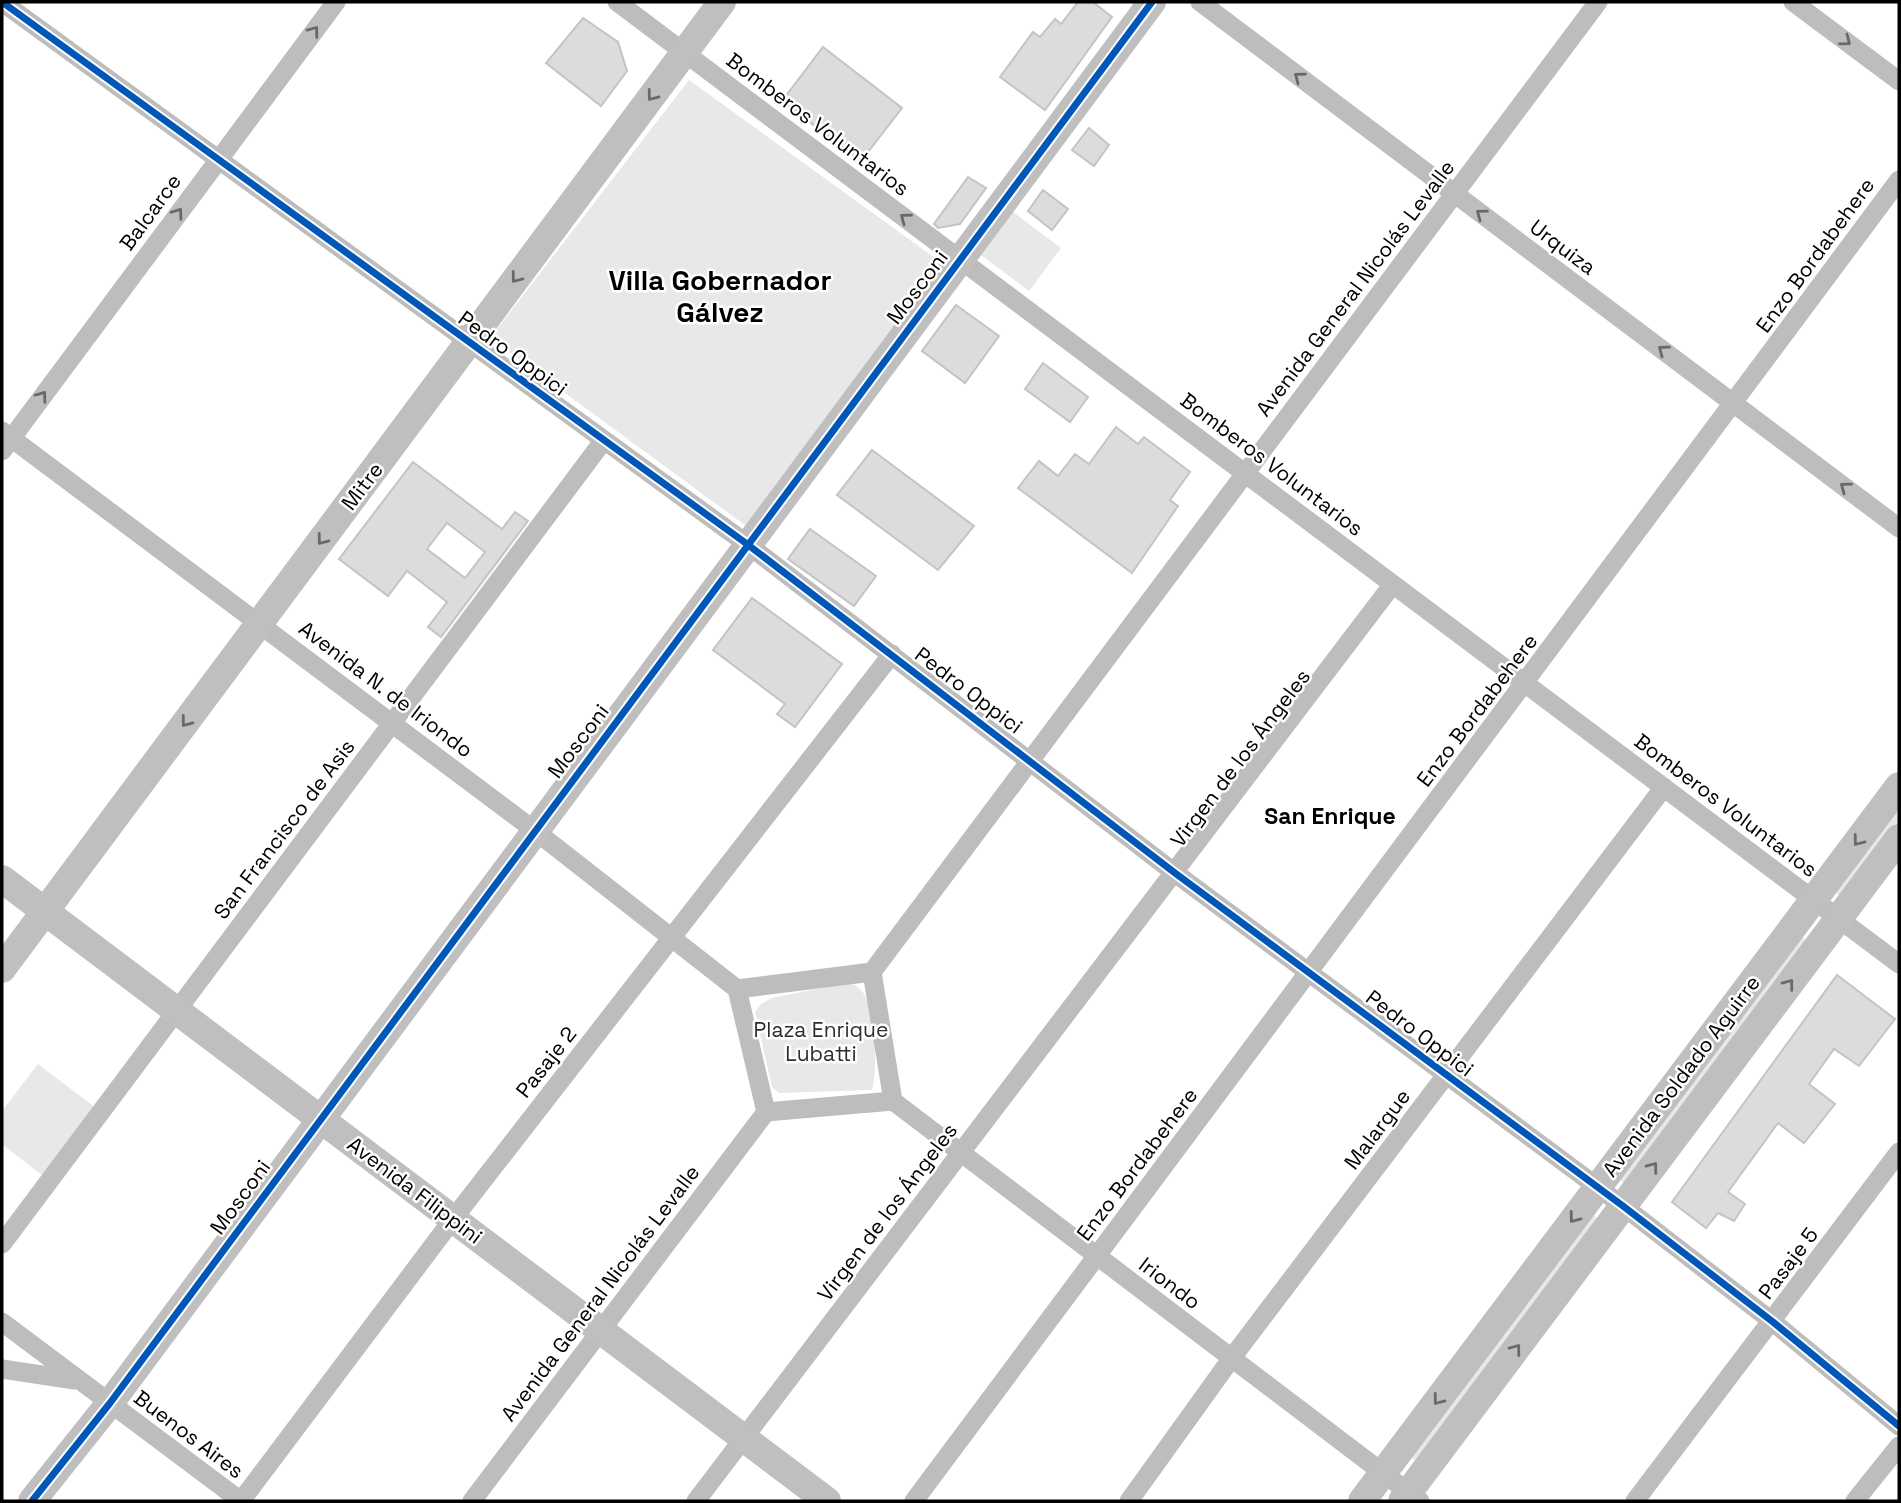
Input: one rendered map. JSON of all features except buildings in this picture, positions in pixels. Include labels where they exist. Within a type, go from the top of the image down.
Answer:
[{"type":"street","name":"Pedro Oppici","points":[[2,2],[747,544],[1175,873],[1623,1206],[1773,1322],[1899,1426]]},
{"type":"street","name":"Balcarce","points":[[5,440],[336,2]]},
{"type":"street","name":"Bomberos Voluntarios","points":[[618,2],[1899,964]]},
{"type":"street","name":"Mitre","points":[[2,969],[722,2]]},
{"type":"street","name":"Mosconi","points":[[32,1501],[110,1403],[319,1118],[1152,2]]},
{"type":"street","name":"Urquiza","points":[[1200,2],[1899,528]]},
{"type":"street","name":"Avenida General Nicolás Levalle","points":[[872,972],[1598,2]]},
{"type":"street","points":[[1793,2],[1899,81]]},
{"type":"street","name":"Enzo Bordabehere","points":[[914,1501],[1899,180]]},
{"type":"street","name":"Avenida N. de Iriondo","points":[[5,440],[260,622],[534,830],[737,989]]},
{"type":"street","name":"San Francisco de Asis","points":[[2,1244],[604,440]]},
{"type":"street","name":"Virgen de los Ángeles","points":[[696,1501],[1393,584]]},
{"type":"street","name":"Pasaje 2","points":[[241,1501],[453,1219],[892,654]]},
{"type":"street","name":"Avenida Soldado Aguirre","points":[[1362,1501],[1899,786]]},
{"type":"street","name":"Malargue","points":[[1129,1501],[1231,1359],[1664,787]]},
{"type":"street","name":"Avenida Soldado Aguirre","points":[[1410,1499],[1623,1206],[1899,838]]},
{"type":"street","name":"Avenida Filippini","points":[[2,879],[827,1501]]},
{"type":"street","points":[[872,972],[892,1101],[766,1112],[737,989],[872,972]]},
{"type":"street","name":"Iriondo","points":[[892,1101],[1383,1474],[1410,1499]]},
{"type":"street","name":"Avenida General Nicolás Levalle","points":[[472,1501],[766,1112]]},
{"type":"street","name":"Pasaje 5","points":[[1635,1501],[1899,1152]]},
{"type":"street","points":[[2,1322],[80,1381]]},
{"type":"street","points":[[2,1369],[80,1381]]},
{"type":"street","name":"Buenos Aires","points":[[80,1381],[241,1501]]},
{"type":"street","points":[[1855,1501],[1899,1446]]},
{"type":"green space","points":[[689,80],[946,266],[753,531],[490,338]]},
{"type":"green space","points":[[1013,212],[1061,248],[1029,291],[981,255]]},
{"type":"green space","points":[[1899,800],[1899,822],[1846,894],[1840,896],[1835,892]]},
{"type":"green space","points":[[1802,937],[1808,942],[1625,1184],[1620,1180],[1620,1174]]},
{"type":"green space","name":"Plaza Enrique Lubatti","points":[[851,982],[864,994],[871,1014],[875,1056],[872,1090],[779,1093],[772,1087],[755,1012],[761,1004],[772,998]]},
{"type":"green space","points":[[38,1064],[96,1108],[43,1176],[2,1144],[2,1111]]},
{"type":"green space","points":[[1594,1215],[1599,1220],[1417,1461],[1412,1458],[1412,1452]]},
{"type":"cycle path","points":[[2,2],[747,544],[1175,873],[1623,1206],[1773,1322],[1899,1426]]},
{"type":"cycle path","points":[[32,1501],[110,1403],[1152,2]]},
{"type":"district","name":"Villa Gobernador Gálvez","points":[[720,296]]},
{"type":"district","name":"San Enrique","points":[[1330,816]]}]
